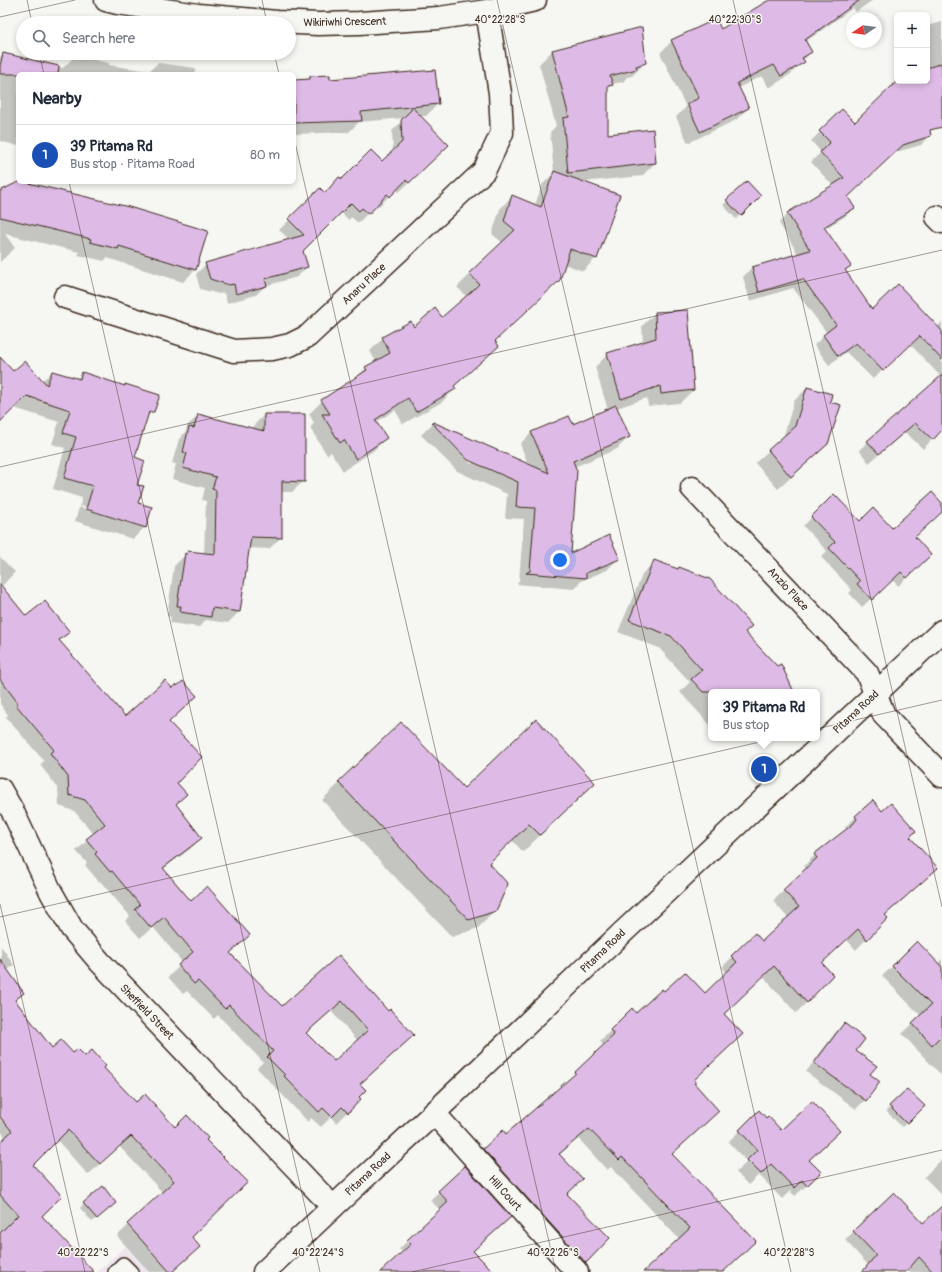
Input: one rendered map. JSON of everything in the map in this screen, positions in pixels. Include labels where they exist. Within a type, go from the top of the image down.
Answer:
[{"type":"street","name":"Wikiriwhi Crescent","points":[[106,0],[209,16]]},
{"type":"street","name":"Wikiriwhi Crescent","points":[[296,23],[359,23],[439,18],[487,11],[535,0]]},
{"type":"street","name":"Anaru Place","points":[[65,297],[234,351],[272,349],[290,345],[308,336],[484,171],[502,133],[500,93],[487,11]]},
{"type":"street","name":"Anzio Place","points":[[692,488],[867,673],[884,715],[942,776]]},
{"type":"street","name":"Pitama Road","points":[[264,1272],[434,1113],[942,630]]},
{"type":"street","name":"Sheffield Street","points":[[0,789],[13,812],[51,892],[72,929],[100,962],[333,1207]]},
{"type":"street","name":"Hill Court","points":[[434,1113],[576,1272]]},
{"type":"lane","points":[[115,1272],[123,1264],[131,1272]]},
{"type":"shaded area","points":[[125,1247],[149,1272],[97,1272]]},
{"type":"building","points":[[769,0],[860,0],[805,40],[812,52],[802,58],[805,62],[781,76],[774,65],[737,83],[749,108],[700,132],[687,104],[699,98],[671,40],[716,19],[721,29]]},
{"type":"building","points":[[642,27],[646,63],[636,66],[637,69],[610,76],[613,85],[608,86],[608,134],[653,129],[656,163],[568,173],[563,118],[569,117],[552,50]]},
{"type":"building","points":[[3,53],[16,56],[16,60],[33,60],[59,66],[58,72],[16,72],[16,74],[0,74]]},
{"type":"building","points":[[942,63],[942,127],[930,130],[931,136],[903,145],[848,197],[855,208],[824,227],[851,266],[845,270],[872,309],[898,284],[942,331],[942,360],[920,336],[883,371],[856,343],[838,356],[823,335],[836,325],[803,279],[759,292],[752,267],[810,250],[787,213],[844,178],[820,152],[830,142],[819,131],[842,109],[855,122],[894,84],[930,84],[930,67]]},
{"type":"building","points":[[435,70],[439,104],[361,112],[362,121],[296,123],[296,80],[310,79],[310,76],[330,75],[330,79]]},
{"type":"building","points":[[413,108],[449,145],[409,183],[406,180],[390,197],[387,194],[369,214],[362,208],[359,211],[351,203],[303,251],[308,267],[265,279],[267,286],[236,294],[234,284],[229,285],[210,279],[205,263],[304,235],[288,219],[320,188],[325,193],[339,177],[342,179],[371,150],[382,161],[402,142],[401,120]]},
{"type":"building","points":[[554,171],[620,195],[597,259],[570,249],[560,280],[495,341],[499,346],[454,386],[456,389],[416,412],[408,398],[375,420],[387,438],[356,459],[344,440],[340,443],[322,414],[330,414],[321,400],[367,370],[365,367],[390,353],[382,337],[411,321],[414,327],[435,308],[442,317],[472,291],[479,284],[469,273],[515,230],[504,221],[512,195],[541,207]]},
{"type":"building","points":[[747,181],[761,196],[741,216],[726,200]]},
{"type":"building","points":[[16,183],[32,184],[129,207],[208,231],[196,270],[119,246],[118,249],[90,242],[91,239],[0,217],[0,191]]},
{"type":"building","points":[[688,310],[694,390],[661,394],[660,386],[621,399],[607,353],[656,338],[655,312]]},
{"type":"building","points":[[0,357],[13,371],[25,361],[47,385],[52,371],[80,379],[82,372],[125,386],[125,384],[160,395],[154,412],[149,412],[135,457],[145,461],[137,485],[144,486],[138,503],[152,507],[146,528],[86,509],[93,486],[64,478],[76,437],[63,433],[70,410],[27,396],[0,422]]},
{"type":"building","points":[[942,375],[942,430],[933,440],[915,423],[879,454],[867,441]]},
{"type":"building","points":[[807,387],[832,394],[830,402],[841,405],[828,444],[791,477],[768,450],[795,426]]},
{"type":"building","points":[[616,405],[630,437],[573,461],[577,471],[571,553],[609,535],[620,559],[586,573],[586,578],[526,573],[530,571],[535,508],[516,507],[518,482],[468,460],[432,423],[433,422],[549,473],[531,432],[569,416],[573,424]]},
{"type":"building","points":[[198,414],[264,431],[264,414],[305,414],[305,482],[282,481],[282,538],[251,537],[240,612],[212,608],[211,617],[180,612],[181,606],[177,606],[185,553],[187,554],[188,551],[215,554],[216,490],[212,489],[216,477],[183,468],[187,453],[183,452],[189,427],[194,428]]},
{"type":"building","points":[[932,492],[942,503],[942,512],[915,537],[931,555],[907,578],[901,572],[872,600],[857,584],[860,581],[829,548],[835,542],[811,517],[834,494],[860,521],[873,508],[892,528]]},
{"type":"building","points":[[654,560],[678,569],[679,567],[710,579],[752,626],[745,632],[777,666],[781,664],[793,689],[708,689],[708,692],[703,692],[691,679],[702,670],[671,636],[629,620]]},
{"type":"building","points":[[0,584],[26,616],[45,601],[70,632],[59,640],[125,716],[165,680],[172,688],[176,684],[177,686],[183,681],[197,696],[169,722],[202,757],[177,783],[187,794],[176,804],[202,838],[163,868],[191,901],[207,886],[250,935],[230,953],[282,1006],[339,955],[388,1011],[390,1009],[414,1035],[360,1084],[366,1090],[359,1097],[361,1099],[348,1113],[342,1107],[332,1117],[323,1108],[319,1112],[267,1057],[273,1051],[229,1005],[225,1009],[198,981],[194,984],[178,965],[193,952],[164,917],[151,928],[135,909],[140,905],[112,871],[110,872],[95,854],[97,852],[86,839],[105,824],[85,800],[69,795],[68,777],[50,753],[54,750],[16,705],[18,703],[0,679]],"holes":[[[342,1001],[368,1030],[334,1061],[306,1033]]]},
{"type":"building","points":[[536,719],[595,783],[540,835],[529,824],[489,863],[508,884],[496,911],[469,920],[338,782],[401,722],[464,788]]},
{"type":"building","points":[[873,800],[882,811],[891,803],[916,831],[910,837],[938,868],[885,915],[888,918],[867,940],[858,929],[822,963],[833,975],[807,1003],[774,966],[724,1014],[743,1034],[694,1080],[696,1082],[694,1083],[719,1111],[672,1154],[756,1241],[723,1272],[643,1272],[690,1228],[622,1157],[619,1160],[589,1129],[559,1154],[583,1179],[567,1194],[610,1238],[586,1263],[483,1149],[503,1130],[506,1134],[576,1073],[575,1072],[614,1035],[610,1030],[632,1008],[636,1013],[662,989],[664,991],[685,972],[705,993],[737,962],[731,956],[755,933],[762,941],[799,907],[783,890],[817,858],[814,854],[853,824],[857,819],[855,816]]},
{"type":"building","points":[[917,941],[942,967],[942,1035],[932,1045],[912,1023],[931,1005],[892,966]]},
{"type":"building","points":[[0,959],[24,993],[15,1000],[52,1048],[61,1040],[73,1053],[78,1049],[85,1056],[92,1050],[106,1066],[104,1068],[136,1102],[145,1094],[175,1127],[187,1115],[208,1138],[206,1140],[248,1182],[192,1237],[200,1247],[172,1272],[170,1272],[127,1224],[174,1181],[131,1136],[100,1164],[68,1130],[33,1165],[62,1196],[42,1216],[94,1272],[0,1272],[0,1233],[18,1215],[0,1195],[0,1142],[12,1131],[0,1117]]},
{"type":"building","points":[[844,1023],[865,1039],[856,1051],[877,1066],[870,1074],[880,1082],[866,1101],[814,1063]]},
{"type":"building","points":[[907,1089],[925,1106],[907,1124],[889,1106]]},
{"type":"building","points":[[812,1101],[840,1131],[809,1160],[821,1172],[807,1186],[802,1180],[794,1188],[771,1164],[761,1174],[747,1160],[757,1150],[739,1130],[759,1110],[766,1118],[768,1116],[781,1130]]},
{"type":"building","points":[[465,1166],[511,1217],[473,1251],[494,1272],[380,1272],[411,1244],[407,1240],[448,1202],[438,1191]]},
{"type":"building","points":[[103,1186],[116,1203],[97,1219],[83,1203]]},
{"type":"building","points":[[894,1192],[923,1223],[942,1206],[942,1272],[933,1272],[919,1257],[906,1272],[862,1272],[876,1255],[853,1231]]},
{"type":"place","name":"39 Pitama Rd","points":[[764,769]]}]
